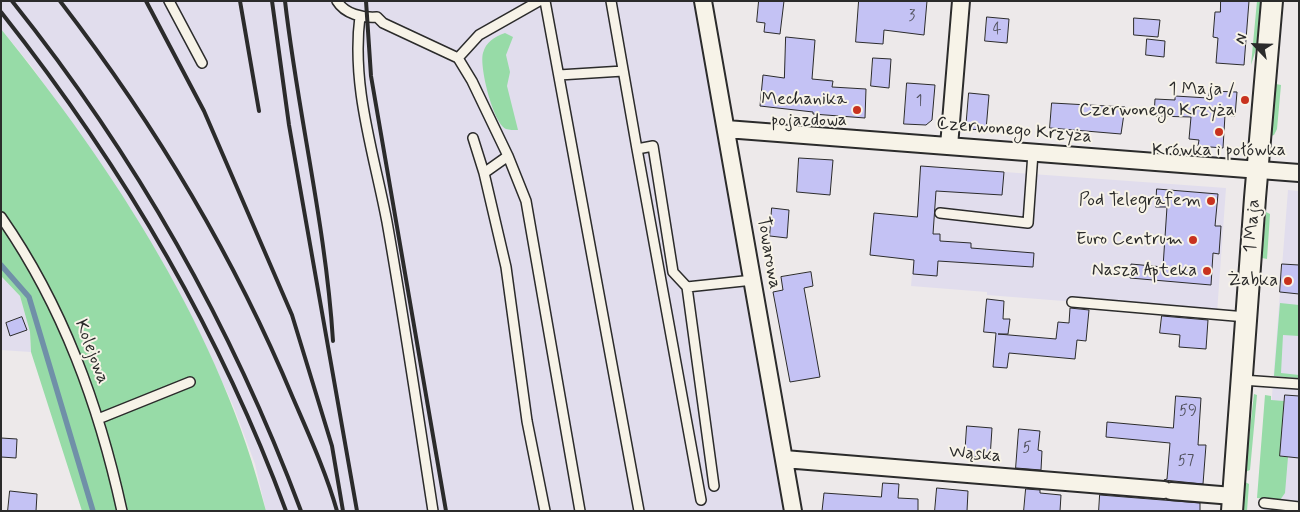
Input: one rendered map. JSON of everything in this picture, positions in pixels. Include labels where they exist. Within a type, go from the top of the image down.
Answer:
[{"type":"street","name":"Towarowa","points":[[703,1],[793,511]]},
{"type":"street","points":[[949,146],[961,1]]},
{"type":"street","name":"1 Maja","points":[[1233,503],[1257,170],[1272,1]]},
{"type":"street","name":"Czerwonego Krzyża","points":[[726,129],[1299,173]]},
{"type":"street","name":"Wąska","points":[[784,459],[1167,490],[1233,503]]},
{"type":"lane","points":[[169,1],[202,63]]},
{"type":"lane","points":[[337,1],[342,9],[360,16],[377,17],[383,23],[458,58],[472,81],[508,156],[526,201],[580,511]]},
{"type":"lane","points":[[458,58],[479,35],[539,1]]},
{"type":"lane","points":[[545,1],[639,511]]},
{"type":"lane","points":[[612,1],[700,500]]},
{"type":"lane","points":[[360,16],[357,39],[358,73],[368,140],[386,216],[399,289],[433,511]]},
{"type":"lane","points":[[559,75],[623,71]]},
{"type":"lane","points":[[473,138],[484,173],[506,267],[527,421],[545,511]]},
{"type":"lane","points":[[637,149],[653,146],[673,272],[687,287],[714,486]]},
{"type":"lane","points":[[940,213],[1028,223],[1034,153]]},
{"type":"lane","points":[[484,173],[508,156]]},
{"type":"lane","name":"Kolejowa","points":[[1,217],[34,267],[80,363],[110,455],[122,511]]},
{"type":"lane","points":[[687,287],[753,280]]},
{"type":"lane","points":[[1072,302],[1247,317]]},
{"type":"lane","points":[[1242,380],[1299,384]]},
{"type":"lane","points":[[98,419],[190,382]]},
{"type":"lane","points":[[1264,503],[1299,507]]},
{"type":"shaded area","points":[[1,1],[701,1],[792,511],[266,511],[255,464],[233,405],[200,334],[169,275],[104,170],[32,67],[1,29]]},
{"type":"shaded area","points":[[921,166],[1226,188],[1217,313],[987,295],[987,292],[911,286]]},
{"type":"shaded area","points":[[1288,190],[1299,191],[1299,511],[1263,511]]},
{"type":"shaded area","points":[[1,276],[20,296],[30,332],[31,352],[1,350]]},
{"type":"green space","points":[[1257,1],[1262,1],[1258,43],[1251,65]]},
{"type":"green space","points":[[1,29],[84,138],[123,196],[159,256],[193,318],[222,381],[247,445],[266,511],[82,511],[31,352],[30,332],[20,296],[1,276]]},
{"type":"green space","points":[[505,33],[513,37],[506,55],[510,72],[507,86],[518,130],[506,129],[501,125],[488,94],[483,70],[482,60],[486,46],[494,38]]},
{"type":"green space","points":[[1276,84],[1281,85],[1277,129],[1274,135],[1271,136]]},
{"type":"green space","points":[[1266,212],[1270,214],[1267,259],[1262,258]]},
{"type":"green space","points":[[1280,303],[1299,305],[1299,336],[1283,335],[1281,373],[1299,375],[1299,378],[1274,376]]},
{"type":"green space","points":[[1254,394],[1257,395],[1250,470],[1245,472]]},
{"type":"green space","points":[[1265,395],[1271,396],[1271,400],[1284,401],[1280,456],[1288,457],[1285,493],[1280,500],[1257,498]]},
{"type":"green space","points":[[1245,482],[1249,484],[1247,511],[1242,511]]},
{"type":"building","points":[[759,1],[784,1],[780,34],[764,32],[765,23],[757,22]]},
{"type":"building","points":[[859,1],[927,1],[924,35],[884,30],[883,44],[856,42]]},
{"type":"building","points":[[1221,1],[1249,1],[1244,65],[1216,63],[1218,38],[1213,37],[1215,12],[1220,12]]},
{"type":"building","points":[[987,17],[1009,19],[1007,43],[985,41]]},
{"type":"building","points":[[1134,18],[1160,20],[1158,37],[1134,35]]},
{"type":"building","points":[[786,37],[815,40],[812,79],[833,81],[832,87],[866,89],[865,118],[813,114],[813,112],[760,106],[763,75],[784,78]]},
{"type":"building","points":[[1147,39],[1165,41],[1164,57],[1146,55]]},
{"type":"building","points":[[873,58],[891,59],[889,88],[871,86]]},
{"type":"building","points":[[907,83],[935,85],[932,120],[926,125],[904,124]]},
{"type":"building","points":[[1209,91],[1237,92],[1235,116],[1225,115],[1223,148],[1198,146],[1199,140],[1189,139],[1191,117],[1154,116],[1155,99],[1175,100],[1175,96],[1208,98]]},
{"type":"building","points":[[969,93],[989,95],[986,130],[966,129]]},
{"type":"building","points":[[1052,103],[1125,107],[1121,134],[1050,128]]},
{"type":"building","points":[[799,158],[833,160],[830,195],[797,192]]},
{"type":"building","points":[[921,166],[1004,172],[1002,195],[936,191],[933,234],[940,234],[940,241],[971,243],[971,248],[1034,253],[1033,267],[938,261],[937,276],[913,274],[914,260],[870,255],[874,213],[917,217]]},
{"type":"building","name":"Euro Centrum","points":[[1157,189],[1218,194],[1215,226],[1221,226],[1219,254],[1213,253],[1211,285],[1130,278],[1131,264],[1163,267],[1167,207],[1156,207]]},
{"type":"building","points":[[772,208],[789,210],[787,238],[770,236]]},
{"type":"building","points":[[1282,264],[1299,265],[1299,294],[1280,292]]},
{"type":"building","points":[[811,272],[813,286],[804,288],[820,377],[790,382],[773,292],[783,290],[781,277]]},
{"type":"building","points":[[987,299],[1004,301],[1003,319],[1010,319],[1008,334],[998,334],[1056,339],[1058,322],[1069,323],[1070,308],[1089,310],[1086,341],[1077,340],[1075,359],[1009,353],[1007,368],[993,367],[996,333],[984,332]]},
{"type":"building","points":[[1162,316],[1208,320],[1206,349],[1179,347],[1180,335],[1160,333]]},
{"type":"building","points":[[22,317],[27,330],[10,336],[6,323]]},
{"type":"building","points":[[1285,395],[1299,396],[1299,458],[1280,456]]},
{"type":"building","points":[[1176,396],[1201,398],[1198,445],[1206,445],[1203,484],[1164,480],[1167,479],[1170,443],[1106,437],[1107,422],[1173,428]]},
{"type":"building","points":[[967,426],[992,428],[990,458],[965,456]]},
{"type":"building","points":[[1019,429],[1040,431],[1038,450],[1042,451],[1041,470],[1016,468]]},
{"type":"building","points":[[1,438],[17,439],[16,458],[1,457]]},
{"type":"building","points":[[883,483],[899,484],[898,498],[918,499],[918,511],[822,511],[824,493],[881,497]]},
{"type":"building","points":[[937,488],[968,491],[967,511],[935,511]]},
{"type":"building","points":[[1026,489],[1040,490],[1040,493],[1061,495],[1060,511],[1024,511]]},
{"type":"building","points":[[10,491],[37,494],[36,511],[8,511]]},
{"type":"building","points":[[1100,495],[1200,503],[1200,511],[1099,511]]},
{"type":"waterway","points":[[1,265],[29,297],[93,511]]},
{"type":"railway","points":[[12,1],[100,120],[140,182],[177,245],[212,309],[244,375],[274,442],[301,511]]},
{"type":"railway","points":[[60,1],[128,95],[190,192],[218,242],[270,345],[317,454],[337,511]]},
{"type":"railway","points":[[146,1],[204,111],[292,315],[332,446],[343,511]]},
{"type":"railway","points":[[240,1],[259,111]]},
{"type":"railway","points":[[272,1],[289,125],[357,511]]},
{"type":"railway","points":[[285,1],[318,213],[333,341]]},
{"type":"railway","points":[[366,1],[371,76],[446,511]]},
{"type":"railway","points":[[1,12],[87,128],[163,250],[198,313],[230,378],[286,511]]},
{"type":"place","name":"1 Maja / Czerwonego Krzyża","points":[[1245,100]]},
{"type":"place","name":"Mechanika pojazdowa","points":[[857,110]]},
{"type":"place","name":"Krówka i połówka","points":[[1219,132]]},
{"type":"place","name":"Pod Telegrafem","points":[[1211,201]]},
{"type":"place","name":"Euro Centrum","points":[[1193,240]]},
{"type":"place","name":"Nasza Apteka","points":[[1207,271]]},
{"type":"place","name":"Żabka","points":[[1288,281]]}]
